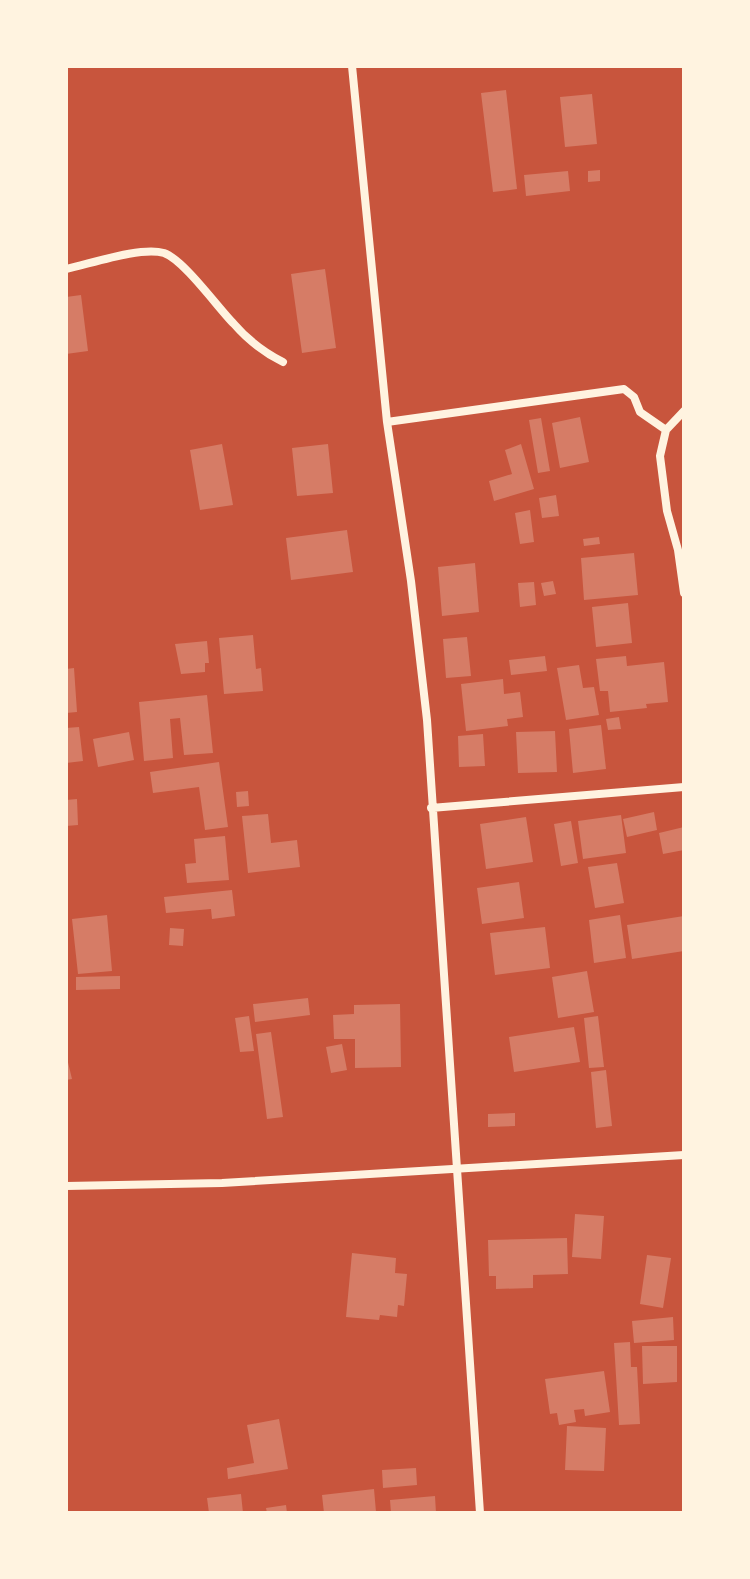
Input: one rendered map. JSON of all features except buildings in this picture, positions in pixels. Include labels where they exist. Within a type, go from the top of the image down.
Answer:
[{"type":"street","points":[[352,66],[387,422],[411,581],[427,720],[480,1513]]},
{"type":"street","points":[[66,269],[143,253],[165,254],[191,275],[236,328],[270,356],[283,362]]},
{"type":"street","points":[[387,422],[624,389],[634,397],[640,412],[666,430]]},
{"type":"street","points":[[684,411],[666,430],[660,456],[667,511],[678,550],[684,593]]},
{"type":"street","points":[[431,808],[684,787]]},
{"type":"street","points":[[66,1186],[222,1183],[684,1155]]}]
